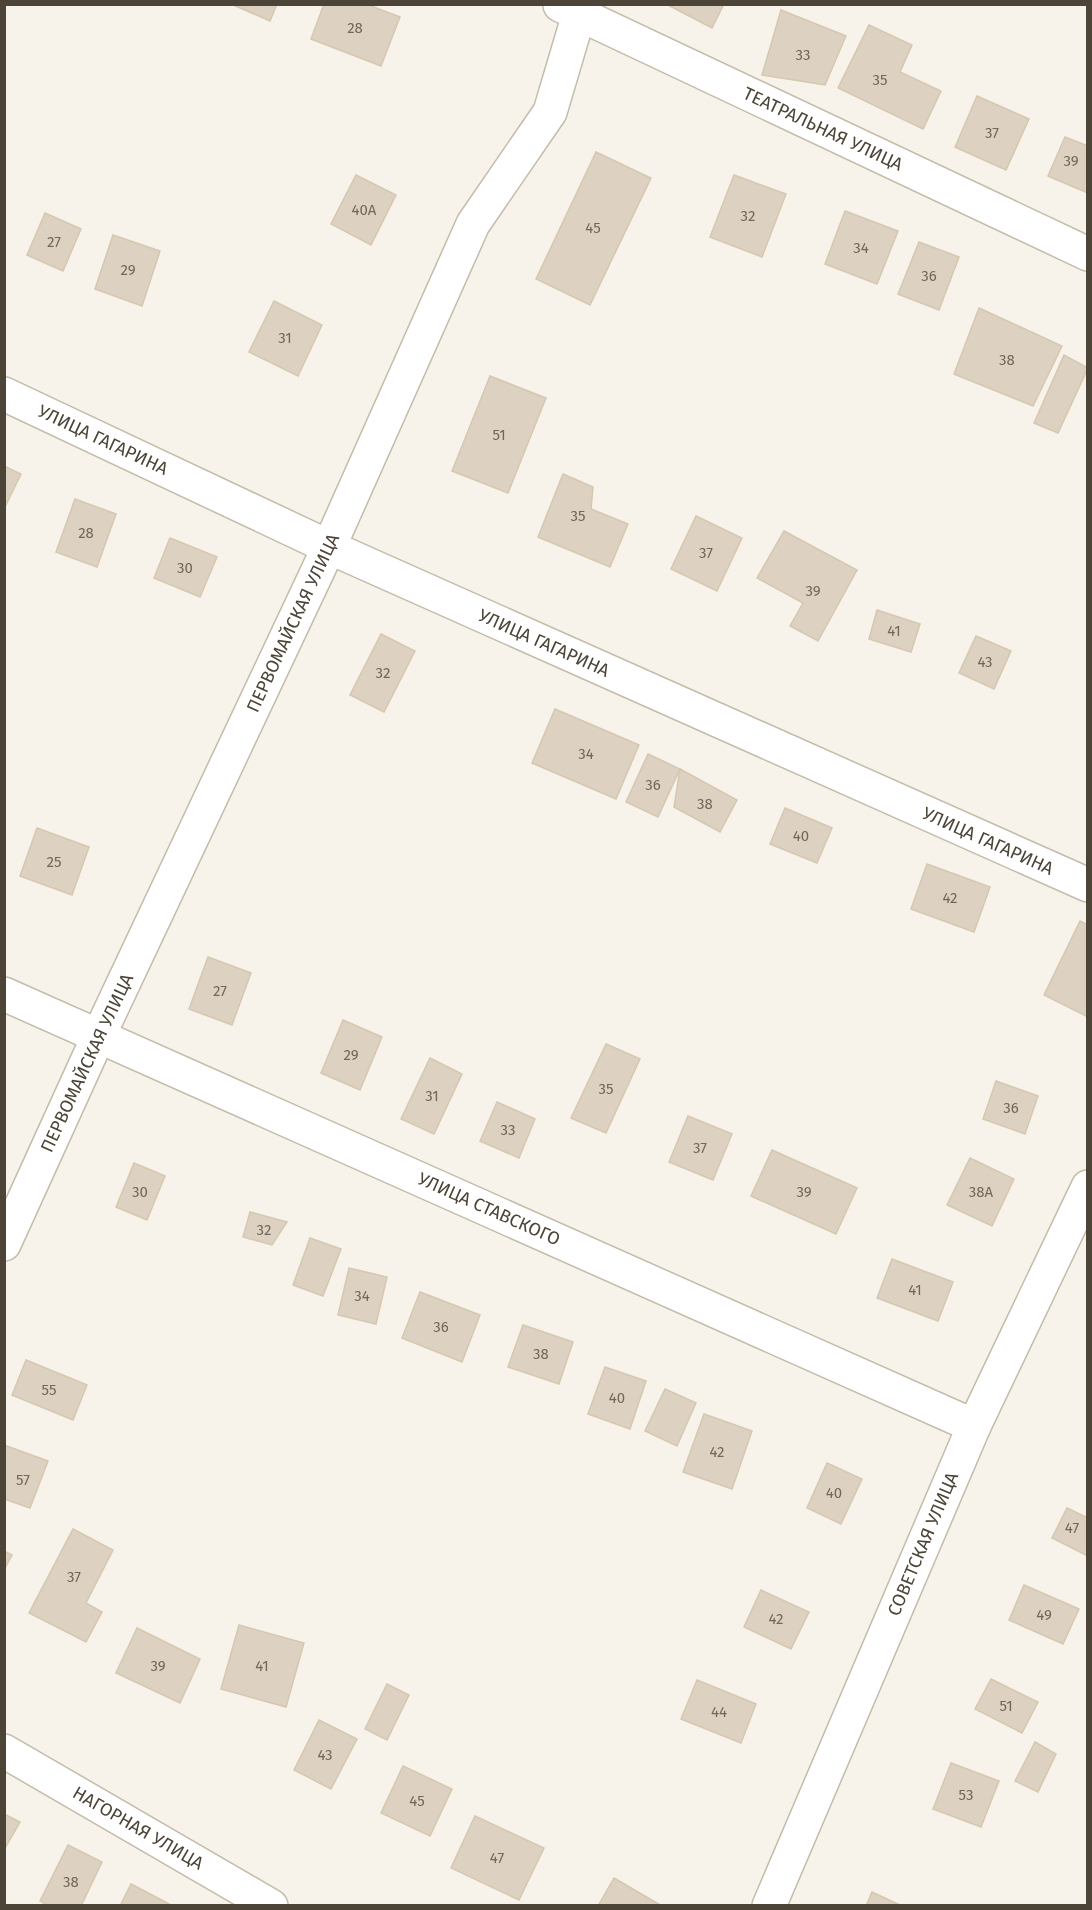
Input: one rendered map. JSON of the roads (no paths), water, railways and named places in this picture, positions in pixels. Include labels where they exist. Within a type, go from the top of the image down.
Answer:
[{"type":"street","name":"ТЕАТРАЛЬНАЯ УЛИЦА","points":[[573,8],[1088,254]]},
{"type":"street","name":"ПЕРВОМАЙСКАЯ УЛИЦА","points":[[4,1244],[99,1035],[329,547],[473,224],[550,112],[573,8]]},
{"type":"street","name":"УЛИЦА ГАГАРИНА","points":[[4,394],[329,547],[1088,885]]},
{"type":"street","name":"УЛИЦА СТАВСКОГО","points":[[4,994],[974,1426]]},
{"type":"street","name":"СОВЕТСКАЯ УЛИЦА","points":[[769,1905],[974,1426],[1088,1187]]},
{"type":"street","name":"НАГОРНАЯ УЛИЦА","points":[[4,1751],[270,1905]]}]
